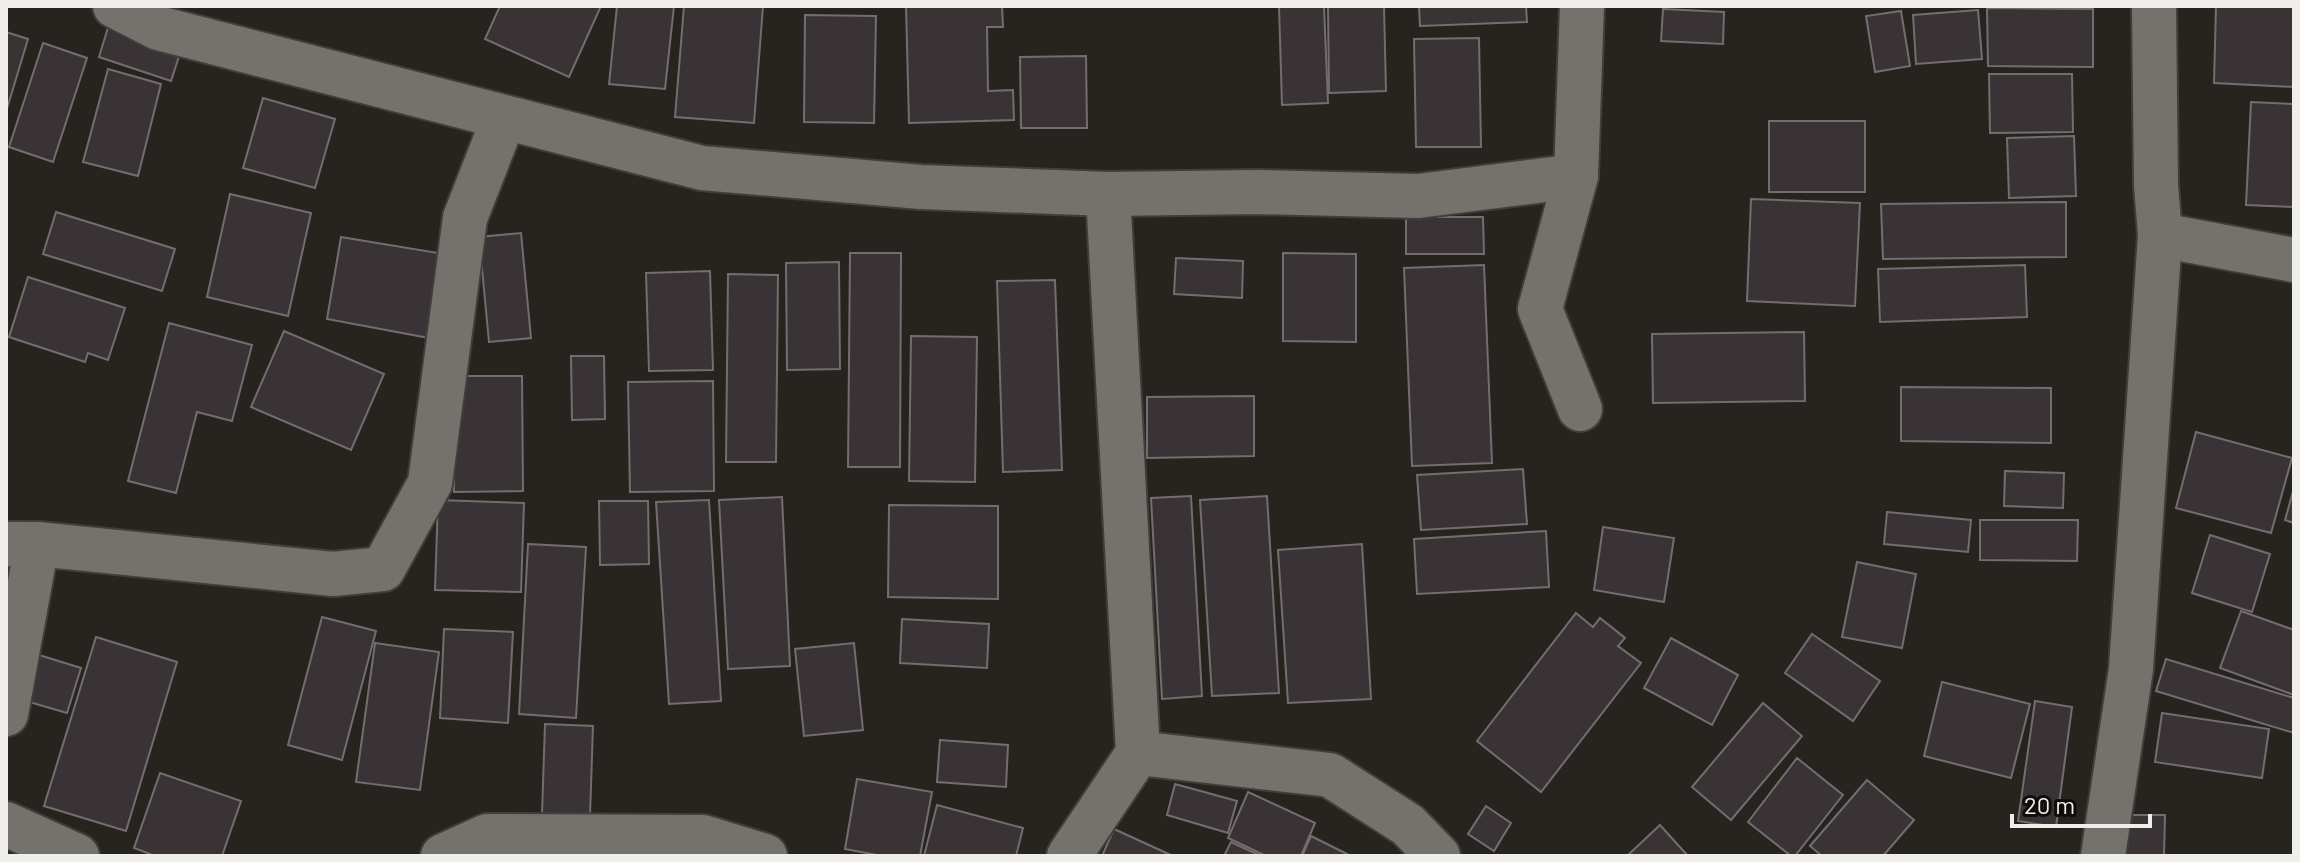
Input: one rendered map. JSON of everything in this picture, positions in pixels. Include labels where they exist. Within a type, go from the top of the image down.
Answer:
[{"type":"street","points":[[115,6],[158,28],[702,168],[921,187],[1108,194],[1257,192],[1418,196],[1576,176]]},
{"type":"street","points":[[1580,409],[1540,309],[1576,176],[1582,6]]},
{"type":"street","points":[[2103,856],[2131,669],[2160,235],[2156,185],[2154,6]]},
{"type":"street","points":[[6,714],[22,544],[333,574],[383,569],[430,483],[465,218],[504,118]]},
{"type":"street","points":[[1069,856],[1138,753],[1108,194]]},
{"type":"street","points":[[2160,235],[2294,260]]},
{"type":"street","points":[[1138,753],[1330,775],[1408,825],[1438,856]]},
{"type":"street","points":[[6,824],[77,856]]},
{"type":"street","points":[[443,856],[487,836],[703,837],[765,856]]},
{"type":"building","points":[[500,6],[601,6],[569,77],[485,39]]},
{"type":"building","points":[[617,6],[674,6],[665,89],[609,84]]},
{"type":"building","points":[[684,6],[763,6],[754,123],[675,117]]},
{"type":"building","points":[[906,6],[1002,6],[1003,27],[987,27],[988,91],[1013,90],[1014,120],[909,123]]},
{"type":"building","points":[[1265,6],[1265,7],[1151,7]]},
{"type":"building","points":[[1279,6],[1324,6],[1328,103],[1282,105]]},
{"type":"building","points":[[1328,6],[1384,6],[1386,91],[1329,93]]},
{"type":"building","points":[[1419,6],[1526,6],[1527,22],[1420,26]]},
{"type":"building","points":[[2216,6],[2294,6],[2294,87],[2214,83]]},
{"type":"building","points":[[1987,8],[2093,9],[2093,67],[1988,66]]},
{"type":"building","points":[[1663,9],[1724,12],[1723,44],[1661,41]]},
{"type":"building","points":[[1978,10],[1982,59],[1916,64],[1913,15]]},
{"type":"building","points":[[1901,11],[1910,66],[1875,72],[1866,16]]},
{"type":"building","points":[[805,15],[876,16],[874,123],[804,122]]},
{"type":"building","points":[[110,21],[183,44],[171,81],[99,57]]},
{"type":"building","points":[[6,32],[28,39],[6,112]]},
{"type":"building","points":[[1479,38],[1481,147],[1416,147],[1414,39]]},
{"type":"building","points":[[43,43],[87,58],[53,162],[9,147]]},
{"type":"building","points":[[1086,56],[1087,128],[1021,128],[1020,57]]},
{"type":"building","points":[[108,69],[161,84],[138,176],[83,162]]},
{"type":"building","points":[[1989,74],[2072,74],[2073,132],[1990,133]]},
{"type":"building","points":[[263,98],[335,119],[315,188],[243,168]]},
{"type":"building","points":[[2251,102],[2294,104],[2294,207],[2246,205]]},
{"type":"building","points":[[1769,121],[1865,121],[1865,192],[1769,192]]},
{"type":"building","points":[[2074,136],[2076,196],[2009,198],[2007,138]]},
{"type":"building","points":[[230,194],[311,213],[288,316],[207,297]]},
{"type":"building","points":[[1751,199],[1860,203],[1855,306],[1747,301]]},
{"type":"building","points":[[2066,202],[2066,257],[1883,259],[1881,204]]},
{"type":"building","points":[[56,212],[175,249],[162,291],[43,254]]},
{"type":"building","points":[[1406,217],[1483,217],[1484,254],[1406,254]]},
{"type":"building","points":[[521,233],[531,338],[489,342],[479,237]]},
{"type":"building","points":[[341,237],[444,254],[429,338],[327,319]]},
{"type":"building","points":[[850,253],[901,253],[900,467],[848,467]]},
{"type":"building","points":[[1283,253],[1356,254],[1356,342],[1283,341]]},
{"type":"building","points":[[1176,258],[1243,261],[1242,298],[1174,294]]},
{"type":"building","points":[[839,262],[840,369],[787,370],[786,263]]},
{"type":"building","points":[[1484,265],[1492,463],[1412,466],[1404,268]]},
{"type":"building","points":[[2025,265],[2027,317],[1880,322],[1878,269]]},
{"type":"building","points":[[710,271],[713,370],[649,371],[646,273]]},
{"type":"building","points":[[728,274],[778,275],[776,462],[726,462]]},
{"type":"building","points":[[28,277],[125,308],[108,360],[88,353],[85,362],[9,337]]},
{"type":"building","points":[[1055,280],[1062,470],[1003,472],[997,281]]},
{"type":"building","points":[[169,323],[252,345],[232,421],[197,412],[176,493],[128,481]]},
{"type":"building","points":[[284,331],[384,374],[351,450],[251,407]]},
{"type":"building","points":[[1804,332],[1805,401],[1653,403],[1652,334]]},
{"type":"building","points":[[911,336],[977,337],[975,482],[909,481]]},
{"type":"building","points":[[571,356],[604,356],[605,419],[572,420]]},
{"type":"building","points":[[453,376],[522,376],[523,491],[454,492]]},
{"type":"building","points":[[713,381],[714,491],[630,492],[628,382]]},
{"type":"building","points":[[1901,387],[2051,388],[2051,443],[1901,441]]},
{"type":"building","points":[[1254,396],[1254,456],[1147,458],[1147,397]]},
{"type":"building","points":[[2196,432],[2292,458],[2271,533],[2176,508]]},
{"type":"building","points":[[1523,469],[1527,524],[1421,530],[1417,475]]},
{"type":"building","points":[[2005,471],[2064,473],[2063,508],[2004,506]]},
{"type":"building","points":[[2294,488],[2294,523],[2285,520]]},
{"type":"building","points":[[1191,496],[1202,696],[1162,699],[1151,498]]},
{"type":"building","points":[[1267,496],[1279,693],[1212,696],[1200,500]]},
{"type":"building","points":[[782,497],[790,666],[728,669],[719,500]]},
{"type":"building","points":[[438,500],[524,503],[521,592],[435,590]]},
{"type":"building","points":[[709,500],[721,701],[669,704],[656,502]]},
{"type":"building","points":[[599,501],[648,501],[649,564],[600,565]]},
{"type":"building","points":[[889,505],[998,506],[998,599],[888,597]]},
{"type":"building","points":[[1887,512],[1971,520],[1968,552],[1884,544]]},
{"type":"building","points":[[1980,520],[2078,520],[2077,561],[1980,560]]},
{"type":"building","points":[[1603,527],[1674,538],[1664,602],[1594,590]]},
{"type":"building","points":[[1546,531],[1549,587],[1417,594],[1414,539]]},
{"type":"building","points":[[2210,535],[2270,554],[2252,612],[2192,593]]},
{"type":"building","points":[[528,544],[586,547],[576,718],[519,714]]},
{"type":"building","points":[[1362,544],[1371,699],[1288,703],[1278,550]]},
{"type":"building","points":[[1857,562],[1916,574],[1902,648],[1842,637]]},
{"type":"building","points":[[2241,611],[2294,630],[2294,695],[2220,668]]},
{"type":"building","points":[[1576,613],[1593,627],[1600,618],[1625,638],[1618,646],[1641,663],[1541,792],[1477,741]]},
{"type":"building","points":[[322,617],[376,631],[342,760],[288,745]]},
{"type":"building","points":[[902,619],[989,624],[987,668],[900,663]]},
{"type":"building","points":[[444,629],[513,632],[508,723],[440,718]]},
{"type":"building","points":[[1812,634],[1880,681],[1853,721],[1785,673]]},
{"type":"building","points":[[96,637],[177,662],[126,831],[44,806]]},
{"type":"building","points":[[1671,638],[1738,675],[1712,725],[1644,688]]},
{"type":"building","points":[[375,643],[439,652],[420,790],[356,782]]},
{"type":"building","points":[[854,643],[863,730],[804,736],[795,649]]},
{"type":"building","points":[[39,655],[81,668],[67,713],[26,701]]},
{"type":"building","points":[[2166,659],[2294,698],[2294,733],[2156,691]]},
{"type":"building","points":[[1942,682],[2030,704],[2011,778],[1924,756]]},
{"type":"building","points":[[2035,701],[2072,707],[2056,827],[2018,821]]},
{"type":"building","points":[[1763,703],[1802,736],[1731,820],[1692,787]]},
{"type":"building","points":[[2162,713],[2269,729],[2262,778],[2155,762]]},
{"type":"building","points":[[545,724],[593,726],[590,816],[542,814]]},
{"type":"building","points":[[940,740],[1008,745],[1006,787],[937,782]]},
{"type":"building","points":[[1797,758],[1843,795],[1795,856],[1791,856],[1748,822]]},
{"type":"building","points":[[160,773],[241,801],[222,856],[155,856],[134,848]]},
{"type":"building","points":[[857,779],[932,792],[920,856],[882,856],[845,849]]},
{"type":"building","points":[[1867,780],[1914,820],[1883,856],[1822,856],[1810,846]]},
{"type":"building","points":[[1175,784],[1237,801],[1228,833],[1167,815]]},
{"type":"building","points":[[1248,792],[1315,823],[1301,856],[1266,856],[1228,838]]},
{"type":"building","points":[[937,805],[1023,828],[1016,856],[924,856]]},
{"type":"building","points":[[1486,806],[1511,823],[1494,851],[1468,834]]},
{"type":"building","points":[[2123,815],[2165,815],[2164,856],[2122,856]]},
{"type":"building","points":[[1660,825],[1688,856],[1627,856]]},
{"type":"building","points":[[1114,829],[1173,856],[1102,856]]},
{"type":"building","points":[[1311,836],[1351,856],[1302,856]]},
{"type":"building","points":[[1231,842],[1261,856],[1224,856]]}]
